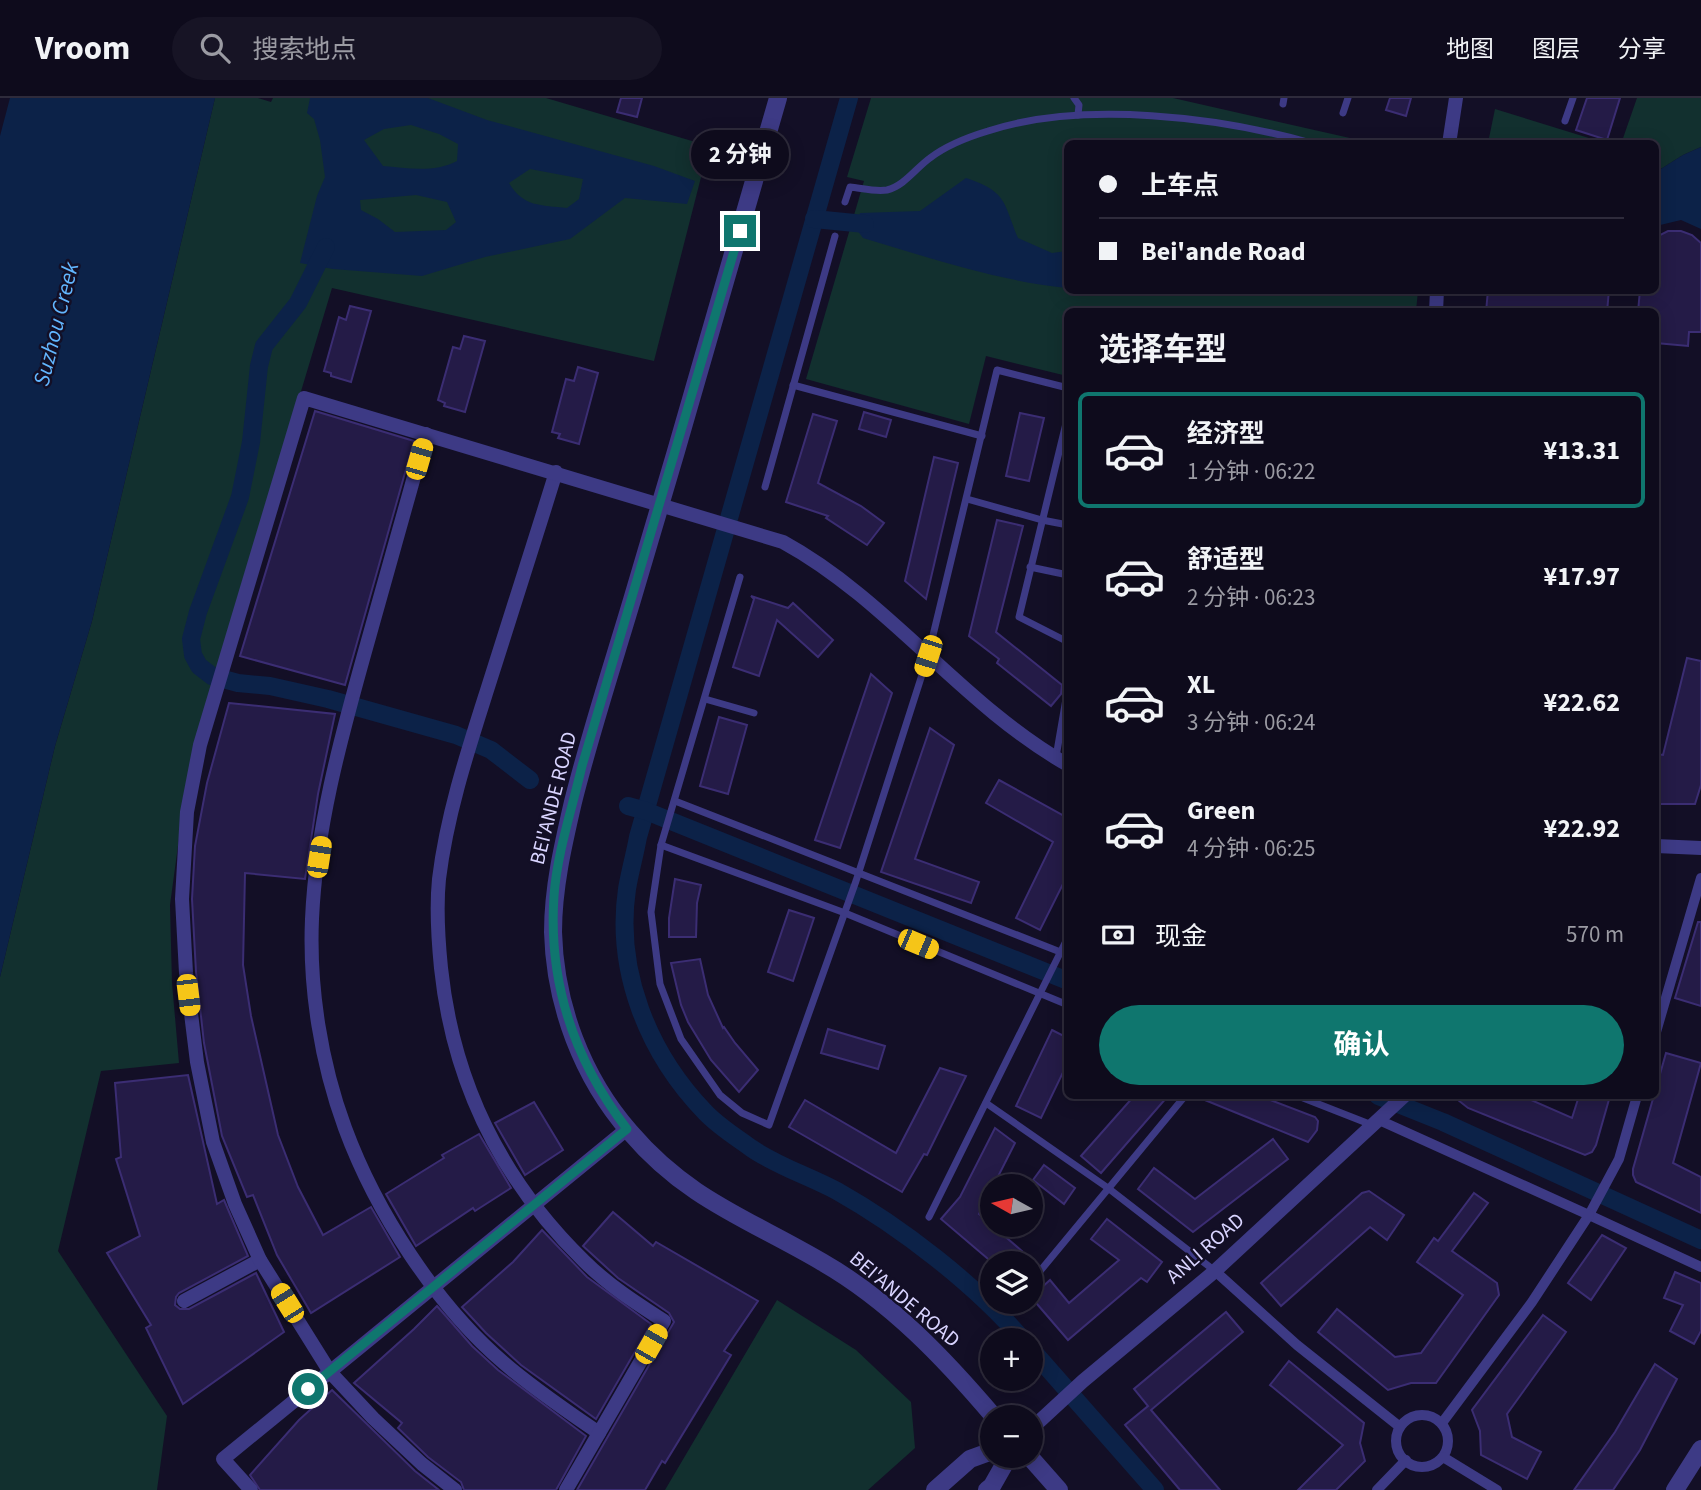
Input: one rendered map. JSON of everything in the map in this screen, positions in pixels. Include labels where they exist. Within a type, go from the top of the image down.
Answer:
[{"type":"street","name":"BEI'ANDE ROAD","points":[[778,98],[582,766],[554,895],[553,936],[556,968],[566,1017],[587,1070],[605,1100],[653,1158],[683,1184],[715,1205],[824,1263],[875,1298],[937,1352],[984,1405]]},
{"type":"street","points":[[1450,140],[1456,98]]},
{"type":"street","points":[[455,1490],[422,1464],[373,1418],[330,1372],[260,1260],[235,1204],[213,1142],[197,1062],[186,973],[182,899],[187,812],[200,745],[304,398],[783,542],[835,573],[1000,719],[1041,750],[1061,761]]},
{"type":"street","points":[[426,434],[331,778],[312,920],[318,1014],[328,1070],[345,1128],[374,1192],[407,1247],[434,1287],[462,1321],[502,1362],[599,1433]]},
{"type":"street","points":[[556,472],[477,720],[449,825],[439,878],[436,927],[442,982],[453,1041],[467,1087],[500,1152],[534,1205],[584,1262],[616,1289],[664,1321],[566,1490]]},
{"type":"street","points":[[1659,846],[1701,848]]},
{"type":"street","points":[[1659,1022],[1701,878]]},
{"type":"street","name":"ANLI ROAD","points":[[1043,1418],[1215,1271],[1401,1099]]},
{"type":"street","points":[[1442,1423],[1532,1302],[1597,1204],[1619,1159],[1636,1099]]},
{"type":"street","points":[[1381,1119],[1701,1267]]},
{"type":"street","points":[[251,1490],[223,1458],[627,1129]]},
{"type":"street","points":[[184,1301],[260,1260]]},
{"type":"street","points":[[1215,1271],[1297,1345],[1400,1427]]},
{"type":"street","points":[[1420,1415],[1432,1416],[1442,1423],[1448,1446],[1443,1457],[1431,1466],[1415,1466],[1402,1458],[1396,1443],[1400,1427],[1408,1419],[1420,1415]]},
{"type":"street","points":[[1675,1490],[1701,1449]]},
{"type":"street","points":[[935,1490],[970,1459],[980,1455]]},
{"type":"street","points":[[1443,1457],[1497,1490]]},
{"type":"street","points":[[1377,1490],[1406,1460]]},
{"type":"street","points":[[987,1490],[1002,1468]]},
{"type":"street","points":[[1040,1468],[1059,1490]]},
{"type":"lane","points":[[1073,98],[1079,105],[1078,115]]},
{"type":"lane","points":[[1343,113],[1348,98]]},
{"type":"lane","points":[[1565,121],[1573,98]]},
{"type":"lane","points":[[845,201],[850,187],[887,190],[898,185],[930,158],[967,138],[1017,124],[1078,115],[1145,115],[1199,120],[1298,140]]},
{"type":"lane","points":[[765,487],[835,236]]},
{"type":"lane","points":[[740,578],[661,845],[651,912],[660,984],[681,1039],[720,1095],[742,1113],[769,1125],[858,877],[928,656],[997,370],[1064,387]]},
{"type":"lane","points":[[793,385],[982,436]]},
{"type":"lane","points":[[1064,431],[1019,617],[1064,640]]},
{"type":"lane","points":[[967,499],[1064,524]]},
{"type":"lane","points":[[1030,567],[1064,574]]},
{"type":"lane","points":[[705,699],[754,713]]},
{"type":"lane","points":[[1061,761],[1064,729]]},
{"type":"lane","points":[[676,801],[858,877],[1061,955],[1041,990],[929,1217]]},
{"type":"lane","points":[[661,845],[846,910],[1041,990],[1064,1003]]},
{"type":"lane","points":[[1043,1267],[1182,1099]]},
{"type":"lane","points":[[1309,1099],[1381,1119]]},
{"type":"lane","points":[[986,1103],[1108,1188],[1215,1271]]},
{"type":"green space","points":[[215,98],[258,98],[271,102],[273,98],[546,98],[709,146],[654,361],[332,288],[284,448],[182,816],[170,905],[172,983],[179,1063],[101,1071],[58,1251],[167,1416],[157,1490],[0,1490],[0,977],[55,746],[92,621]]},
{"type":"green space","points":[[871,98],[1173,98],[1359,140],[1064,140],[1064,294],[1418,294],[1416,308],[1064,308],[1064,375],[986,356],[969,424],[806,379],[864,181],[847,177]]},
{"type":"green space","points":[[1637,98],[1701,98],[1701,147],[1659,170],[1659,140],[1622,140]]},
{"type":"green space","points":[[1495,109],[1595,140],[1489,140]]},
{"type":"green space","points":[[777,1300],[856,1350],[911,1402],[915,1448],[868,1490],[665,1490]]},
{"type":"water","name":"Suzhou Creek","points":[[10,98],[215,98],[92,621],[55,746],[0,977],[0,136]]},
{"type":"water","points":[[310,98],[428,98],[487,120],[654,166],[695,181],[687,204],[625,198],[570,239],[485,257],[422,276],[333,269],[300,263],[317,196],[325,177],[320,140],[314,119],[307,113]],"holes":[[[411,125],[439,134],[458,144],[457,161],[430,168],[383,166],[364,140],[384,129]],[[530,169],[583,179],[579,199],[567,208],[527,201],[520,197],[509,183]],[[416,195],[447,202],[456,222],[446,230],[395,232],[361,210],[360,200]]]},
{"type":"water","points":[[1701,147],[1701,229],[1681,220],[1659,225],[1659,170]]},
{"type":"water","points":[[966,178],[989,188],[1002,199],[1018,238],[1052,253],[1064,251],[1064,288],[964,268],[863,238],[857,230],[860,213],[920,211]]},
{"type":"building","points":[[621,98],[642,98],[637,117],[617,112]]},
{"type":"building","points":[[1390,98],[1411,98],[1406,116],[1386,110]]},
{"type":"building","points":[[1587,98],[1620,98],[1607,140],[1576,130]]},
{"type":"building","points":[[1668,231],[1681,231],[1692,235],[1701,243],[1701,332],[1689,332],[1688,346],[1659,343],[1659,308],[1638,308],[1640,294],[1659,294],[1659,236]]},
{"type":"building","points":[[1488,294],[1609,294],[1607,308],[1486,308]]},
{"type":"building","points":[[350,306],[371,311],[351,382],[324,371],[339,317],[346,320]]},
{"type":"building","points":[[464,336],[485,341],[465,412],[444,406],[445,403],[438,400],[453,347],[460,349]]},
{"type":"building","points":[[578,367],[598,373],[579,444],[558,438],[560,434],[552,432],[566,379],[574,381]]},
{"type":"building","points":[[315,411],[414,441],[345,685],[240,656]]},
{"type":"building","points":[[864,412],[891,420],[886,437],[859,429]]},
{"type":"building","points":[[1020,413],[1044,418],[1029,481],[1006,476]]},
{"type":"building","points":[[813,414],[837,421],[818,483],[861,506],[884,523],[867,545],[826,518],[828,516],[786,502]]},
{"type":"building","points":[[934,457],[958,463],[926,599],[905,581]]},
{"type":"building","points":[[997,520],[1023,526],[996,632],[1062,685],[1061,694],[1051,706],[997,663],[999,659],[969,636]]},
{"type":"building","points":[[751,596],[788,608],[793,603],[833,640],[818,657],[777,620],[759,676],[733,667],[754,599]]},
{"type":"building","points":[[1687,658],[1701,661],[1701,785],[1695,804],[1659,804],[1659,754],[1663,755]]},
{"type":"building","points":[[871,674],[892,693],[840,848],[815,840]]},
{"type":"building","points":[[229,703],[335,714],[318,794],[305,879],[245,873],[243,965],[251,1016],[278,1135],[298,1187],[323,1235],[371,1207],[400,1257],[311,1313],[277,1255],[253,1195],[247,1197],[222,1136],[204,1043],[192,899],[195,846],[207,783]]},
{"type":"building","points":[[719,717],[747,725],[728,794],[700,786]]},
{"type":"building","points":[[930,728],[954,745],[915,859],[979,882],[971,903],[881,872]]},
{"type":"building","points":[[999,780],[1064,816],[1064,882],[1040,930],[1016,918],[1053,842],[986,803]]},
{"type":"building","points":[[675,879],[701,885],[697,903],[696,937],[669,937]]},
{"type":"building","points":[[789,910],[814,918],[793,981],[768,972]]},
{"type":"building","points":[[1698,922],[1701,922],[1701,1006],[1675,998]]},
{"type":"building","points":[[700,959],[708,995],[723,1028],[758,1070],[739,1092],[711,1060],[681,1005],[671,963]]},
{"type":"building","points":[[828,1029],[885,1046],[878,1069],[821,1053]]},
{"type":"building","points":[[1052,1030],[1064,1036],[1064,1070],[1041,1118],[1016,1106]]},
{"type":"building","points":[[1666,1053],[1701,1063],[1673,1163],[1701,1177],[1701,1213],[1636,1182],[1633,1175],[1653,1099],[1659,1099],[1659,1078]]},
{"type":"building","points":[[940,1068],[966,1076],[927,1155],[924,1154],[902,1192],[789,1127],[805,1100],[896,1153]]},
{"type":"building","points":[[188,1075],[217,1204],[224,1200],[248,1256],[179,1293],[175,1305],[180,1309],[189,1309],[256,1273],[284,1332],[183,1404],[146,1328],[151,1325],[107,1253],[140,1236],[116,1159],[121,1157],[115,1083]]},
{"type":"building","points":[[1131,1099],[1165,1099],[1101,1173],[1081,1156]]},
{"type":"building","points":[[1202,1099],[1268,1099],[1315,1117],[1318,1121],[1317,1130],[1308,1142]]},
{"type":"building","points":[[1457,1099],[1529,1099],[1572,1118],[1578,1099],[1609,1099],[1596,1145],[1592,1152],[1585,1155],[1468,1108]]},
{"type":"building","points":[[534,1102],[563,1150],[525,1175],[495,1123]]},
{"type":"building","points":[[995,1128],[1015,1143],[999,1174],[980,1174],[980,1237],[1006,1237],[1022,1251],[980,1252],[941,1219],[960,1197]]},
{"type":"building","points":[[479,1134],[511,1188],[475,1211],[473,1208],[416,1246],[386,1194],[444,1158],[442,1155]]},
{"type":"building","points":[[1273,1139],[1288,1159],[1193,1232],[1138,1189],[1154,1168],[1195,1199]]},
{"type":"building","points":[[1044,1165],[1075,1188],[1064,1204],[1043,1188],[1043,1174],[1037,1174]]},
{"type":"building","points":[[1369,1191],[1404,1215],[1387,1240],[1370,1227],[1281,1306],[1261,1283],[1362,1193]]},
{"type":"building","points":[[1474,1193],[1488,1203],[1452,1251],[1497,1283],[1499,1295],[1436,1383],[1411,1383],[1388,1390],[1318,1332],[1337,1309],[1395,1357],[1421,1353],[1463,1295],[1417,1262],[1434,1238],[1438,1241]]},
{"type":"building","points":[[613,1212],[653,1246],[656,1242],[758,1301],[724,1351],[731,1355],[665,1463],[662,1461],[645,1490],[577,1490],[674,1322],[669,1313],[618,1278],[583,1246]]},
{"type":"building","points":[[1107,1219],[1162,1262],[1147,1282],[1141,1278],[1068,1340],[1043,1311],[1043,1286],[1050,1280],[1069,1303],[1119,1260],[1091,1239]]},
{"type":"building","points":[[542,1230],[587,1277],[651,1324],[596,1419],[521,1365],[462,1307],[513,1262]]},
{"type":"building","points":[[1602,1235],[1626,1248],[1591,1300],[1568,1283]]},
{"type":"building","points":[[1675,1272],[1701,1283],[1701,1331],[1694,1344],[1670,1331],[1683,1305],[1664,1298]]},
{"type":"building","points":[[437,1306],[472,1346],[498,1370],[586,1436],[556,1490],[464,1490],[461,1482],[428,1457],[398,1428],[402,1423],[354,1383]]},
{"type":"building","points":[[1226,1312],[1243,1332],[1151,1410],[1220,1490],[1180,1490],[1125,1425],[1148,1406],[1134,1389]]},
{"type":"building","points":[[1543,1315],[1566,1332],[1507,1414],[1512,1437],[1541,1452],[1527,1479],[1481,1455],[1480,1431],[1472,1410]]},
{"type":"building","points":[[1289,1361],[1364,1423],[1360,1443],[1365,1461],[1336,1490],[1298,1490],[1343,1445],[1270,1385]]},
{"type":"building","points":[[1655,1364],[1677,1379],[1640,1450],[1613,1490],[1574,1490],[1615,1432]]},
{"type":"building","points":[[332,1390],[415,1471],[439,1490],[260,1490],[250,1475],[299,1420]]},
{"type":"waterway","points":[[849,98],[638,837],[627,889],[626,950],[631,980],[652,1037],[685,1089],[710,1117],[761,1154],[837,1191],[912,1239],[960,1278],[1012,1328]]},
{"type":"waterway","points":[[814,219],[865,224]]},
{"type":"waterway","points":[[326,247],[298,303],[264,346],[259,366],[251,442],[240,497],[198,612],[191,639],[193,655],[199,666],[212,676],[328,699],[456,735],[491,750],[530,780]]},
{"type":"waterway","points":[[628,806],[1064,979]]},
{"type":"waterway","points":[[1386,1099],[1443,1122],[1701,1240]]},
{"type":"waterway","points":[[1043,1363],[1155,1490]]},
{"type":"route","points":[[308,1389],[627,1129],[587,1070],[566,1017],[555,957],[554,895],[582,766],[740,231]]}]
